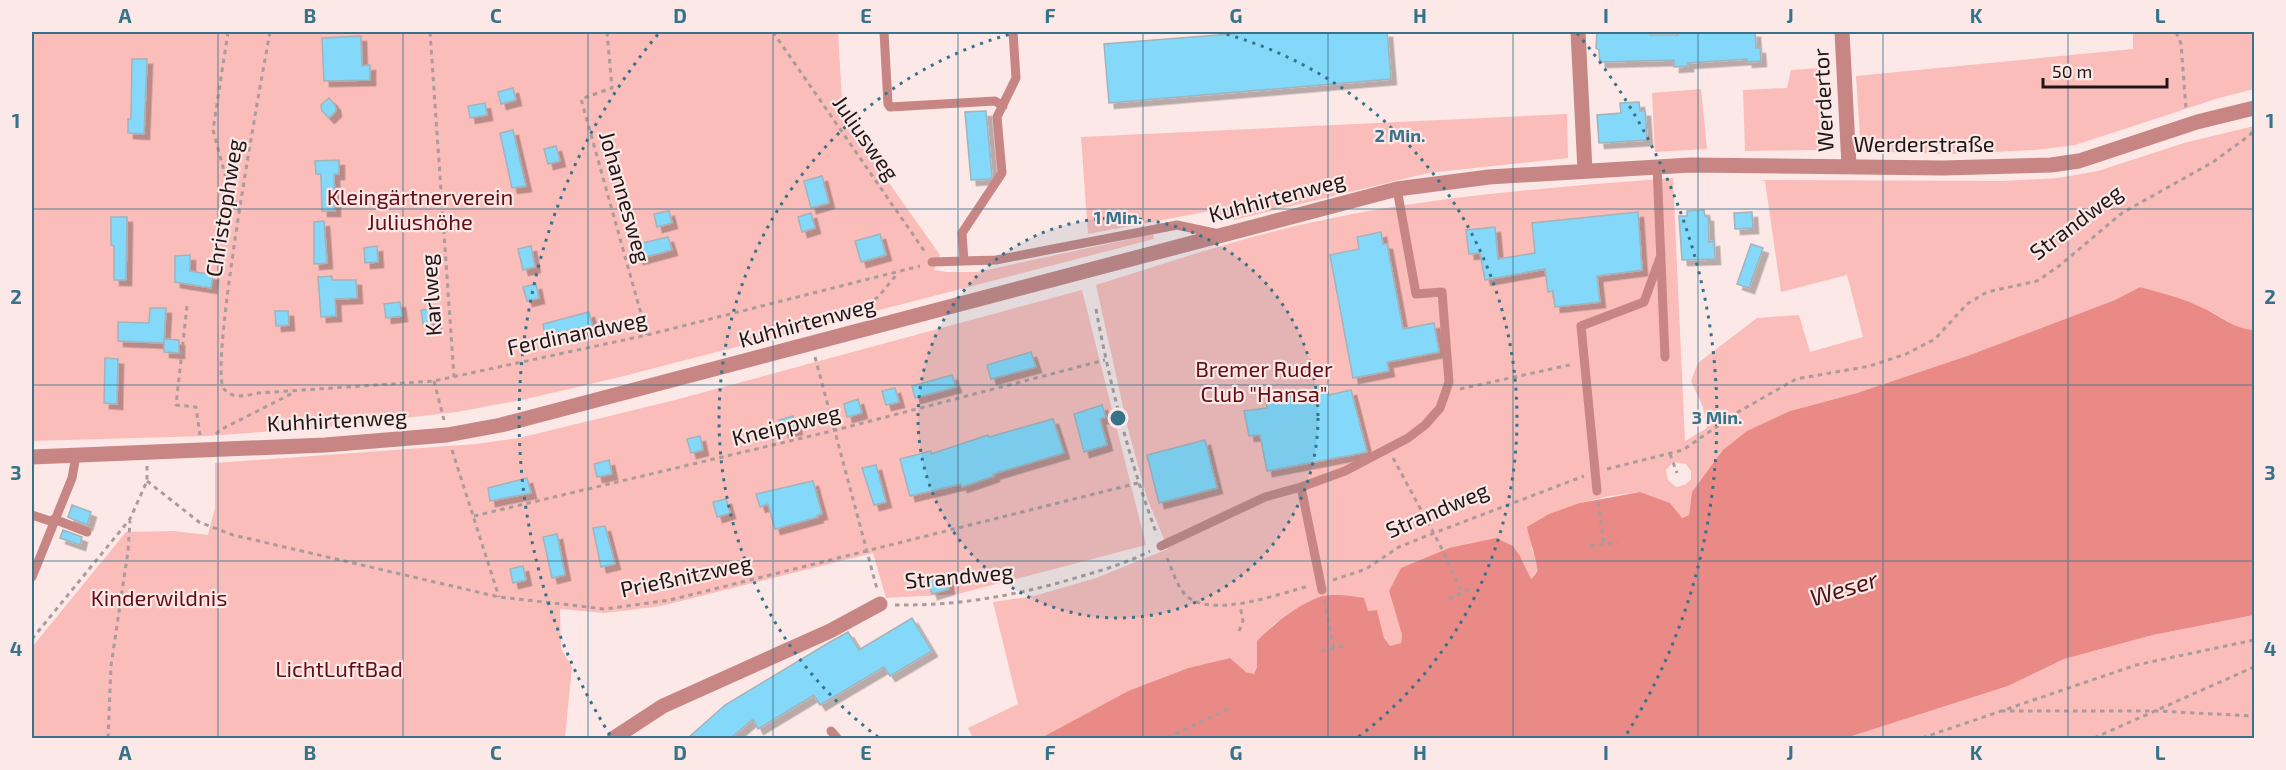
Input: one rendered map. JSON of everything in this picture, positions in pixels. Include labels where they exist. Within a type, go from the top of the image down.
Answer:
[{"type":"street","points":[[1578,32],[1585,171]]},
{"type":"street","name":"Werdertor","points":[[1842,32],[1850,166]]},
{"type":"street","name":"Werderstraße","points":[[1585,171],[1691,165],[1998,168],[2065,164],[2106,153],[2185,126],[2254,108]]},
{"type":"street","name":"Kuhhirtenweg","points":[[32,456],[325,445],[447,435],[501,425],[1397,189],[1489,177],[1585,171]]},
{"type":"street","name":"Strandweg","points":[[614,738],[663,706],[830,631],[880,604]]},
{"type":"lane","points":[[884,32],[890,107],[995,101],[1003,106]]},
{"type":"lane","points":[[964,261],[962,233],[1002,173],[997,117],[1016,78],[1013,32]]},
{"type":"lane","points":[[1657,166],[1665,357]]},
{"type":"lane","points":[[1161,546],[1265,496],[1301,487],[1345,471],[1408,438],[1425,425],[1440,408],[1449,382],[1442,292],[1416,294],[1397,189]]},
{"type":"lane","points":[[932,262],[996,260],[1177,225],[1223,234]]},
{"type":"lane","points":[[1597,491],[1581,326],[1644,302],[1661,255]]},
{"type":"lane","points":[[32,577],[72,478],[76,456]]},
{"type":"lane","points":[[1301,487],[1322,586]]},
{"type":"lane","points":[[32,515],[87,532]]},
{"type":"path","points":[[228,32],[213,130],[227,182],[239,213]]},
{"type":"path","name":"Christophweg","points":[[224,389],[220,380],[221,357],[239,213],[270,32]]},
{"type":"path","name":"Karlweg","points":[[430,32],[454,377]]},
{"type":"path","name":"Johannesweg","points":[[607,32],[612,88],[580,99],[647,334]]},
{"type":"path","name":"Juliusweg","points":[[773,32],[932,262]]},
{"type":"path","points":[[2176,32],[2181,44],[2186,102],[2185,126]]},
{"type":"path","name":"Strandweg","points":[[880,604],[929,605],[978,601],[1027,592],[1125,564],[1161,546],[1183,592],[1190,599],[1202,604],[1240,604],[1322,586],[1366,569],[1399,547],[1595,472],[1683,450],[1738,412],[1797,379],[1870,366],[1906,354],[1935,339],[1967,304],[1987,292],[2037,280],[2059,266],[2122,213],[2213,162],[2250,135],[2254,129]]},
{"type":"path","name":"Ferdinandweg","points":[[224,389],[238,396],[434,381],[647,334],[932,262]]},
{"type":"path","points":[[845,334],[849,318],[878,297],[899,272]]},
{"type":"path","points":[[187,306],[176,405],[196,407],[202,449]]},
{"type":"path","points":[[1096,309],[1106,360],[1138,483],[1161,546]]},
{"type":"path","points":[[811,344],[868,550],[880,604]]},
{"type":"path","name":"Kneippweg","points":[[474,516],[836,430],[1106,360]]},
{"type":"path","points":[[1445,392],[1584,362]]},
{"type":"path","points":[[434,381],[447,435],[499,597]]},
{"type":"path","points":[[202,449],[220,430],[297,391]]},
{"type":"path","points":[[1388,449],[1434,533],[1462,593]]},
{"type":"path","points":[[32,639],[130,519],[147,481],[146,452]]},
{"type":"path","points":[[1670,454],[1677,473]]},
{"type":"path","name":"Prießnitzweg","points":[[147,481],[199,522],[233,535],[499,597],[605,609],[670,600],[1138,483]]},
{"type":"path","points":[[1597,491],[1604,544]]},
{"type":"path","points":[[108,738],[111,666],[128,551],[130,519]]},
{"type":"path","points":[[1590,546],[1618,542]]},
{"type":"path","points":[[1322,586],[1334,648]]},
{"type":"path","points":[[1449,599],[1474,587]]},
{"type":"path","points":[[1239,631],[1243,621],[1240,604]]},
{"type":"path","points":[[1922,738],[2136,665],[2254,640]]},
{"type":"path","points":[[1321,651],[1347,645]]},
{"type":"path","points":[[2094,738],[2254,667]]},
{"type":"path","points":[[1167,738],[1228,709]]},
{"type":"path","points":[[1997,711],[2156,711],[2254,716]]},
{"type":"green space","name":"Kleingärtnerverein Juliushöhe","points":[[32,32],[838,32],[843,118],[940,255],[934,270],[977,272],[1153,234],[1154,239],[620,377],[457,412],[317,428],[206,436],[32,441]]},
{"type":"green space","points":[[2133,32],[2254,32],[2254,89],[2219,98],[2075,145],[2035,150],[1950,154],[1861,151],[1856,76],[2133,49]]},
{"type":"green space","points":[[1820,68],[1827,150],[1745,151],[1743,90],[1787,88],[1791,70]]},
{"type":"green space","points":[[1701,89],[1707,149],[1655,152],[1652,93]]},
{"type":"green space","points":[[1567,114],[1568,158],[1428,173],[1234,220],[1210,211],[1088,234],[1081,137]]},
{"type":"green space","name":"Bremer Ruder Club \"Hansa\"","points":[[2254,126],[2254,330],[2234,324],[2180,299],[2140,287],[2115,300],[1967,356],[1857,393],[1790,411],[1706,475],[1692,492],[1689,515],[1681,518],[1670,503],[1640,492],[1580,503],[1531,547],[1537,567],[1531,579],[1520,556],[1449,548],[1402,568],[1389,591],[1402,635],[1401,643],[1390,647],[1384,638],[1377,610],[1368,611],[1321,597],[1274,624],[1257,641],[1257,667],[1254,674],[1246,672],[1230,658],[1188,668],[1128,691],[1041,738],[973,738],[968,728],[1018,704],[993,602],[1034,596],[1096,578],[1168,549],[1147,498],[1128,429],[1096,285],[1269,233],[1371,211],[1500,193],[1673,178],[1685,441],[1707,428],[1703,407],[1691,381],[1698,363],[1757,318],[1799,315],[1810,352],[1863,337],[1847,275],[1781,292],[1765,181],[1760,180],[2004,181],[2058,178],[2098,171],[2184,143]],"holes":[[[1673,462],[1686,464],[1691,471],[1691,479],[1685,485],[1676,487],[1668,480],[1666,470]]]},
{"type":"green space","points":[[1082,290],[1146,545],[958,594],[886,598],[873,553],[661,606],[605,613],[560,609],[561,649],[572,667],[565,738],[32,738],[32,647],[126,532],[173,531],[208,535],[215,508],[215,463],[476,444],[519,438],[675,400]]},
{"type":"green space","points":[[2254,615],[2254,738],[1846,738],[2008,686],[2064,659],[2153,635]]},
{"type":"water","name":"Weser","points":[[2140,287],[2187,301],[2234,325],[2254,330],[2254,615],[2153,635],[2064,659],[2008,686],[1846,738],[1041,738],[1128,691],[1188,668],[1230,658],[1246,672],[1254,674],[1257,667],[1257,641],[1286,616],[1320,597],[1336,595],[1364,598],[1368,611],[1377,610],[1384,638],[1390,646],[1401,643],[1402,635],[1389,591],[1401,568],[1449,548],[1496,538],[1513,546],[1531,579],[1537,568],[1527,527],[1549,514],[1580,503],[1640,492],[1670,503],[1682,518],[1689,515],[1692,492],[1723,450],[1747,431],[1790,411],[1857,393],[1967,356],[2115,300]]},
{"type":"building","points":[[1256,32],[1387,32],[1391,79],[1109,103],[1104,44]]},
{"type":"building","points":[[1597,32],[1650,32],[1650,35],[1678,35],[1677,32],[1755,32],[1756,48],[1760,48],[1761,61],[1747,62],[1747,59],[1688,63],[1688,66],[1674,67],[1674,60],[1600,62],[1599,50],[1596,48]]},
{"type":"building","points":[[361,36],[362,66],[370,65],[370,80],[324,81],[322,38]]},
{"type":"building","points":[[132,59],[147,59],[144,134],[128,133],[128,119],[131,119]]},
{"type":"building","points":[[513,88],[516,100],[501,104],[498,92]]},
{"type":"building","points":[[329,98],[335,105],[336,111],[329,118],[322,111],[321,105]]},
{"type":"building","points":[[1639,102],[1640,111],[1645,111],[1647,140],[1599,143],[1597,115],[1621,113],[1620,103]]},
{"type":"building","points":[[485,103],[487,115],[470,118],[468,106]]},
{"type":"building","points":[[986,111],[992,177],[971,180],[965,112]]},
{"type":"building","points":[[513,130],[526,186],[512,188],[500,133]]},
{"type":"building","points":[[556,146],[560,161],[548,164],[544,149]]},
{"type":"building","points":[[339,160],[339,174],[334,174],[335,211],[322,211],[321,174],[316,174],[315,161]]},
{"type":"building","points":[[822,176],[829,203],[811,208],[804,181]]},
{"type":"building","points":[[1704,210],[1705,216],[1708,216],[1709,242],[1714,241],[1715,259],[1682,260],[1679,216],[1687,216],[1687,211]]},
{"type":"building","points":[[669,211],[672,223],[657,227],[654,214]]},
{"type":"building","points":[[1638,212],[1642,270],[1597,276],[1600,302],[1555,307],[1553,291],[1548,292],[1545,269],[1485,280],[1480,253],[1469,254],[1466,230],[1495,227],[1498,259],[1535,253],[1532,223]]},
{"type":"building","points":[[1752,212],[1753,228],[1735,229],[1734,213]]},
{"type":"building","points":[[811,213],[815,228],[802,232],[798,217]]},
{"type":"building","points":[[111,217],[127,217],[126,280],[114,280]]},
{"type":"building","points":[[324,221],[327,263],[314,264],[314,222]]},
{"type":"building","points":[[1381,232],[1383,244],[1387,244],[1403,329],[1434,323],[1439,352],[1387,362],[1389,371],[1353,378],[1330,255],[1359,249],[1357,237]]},
{"type":"building","points":[[880,234],[886,255],[861,262],[855,241]]},
{"type":"building","points":[[668,237],[672,250],[638,259],[634,245]]},
{"type":"building","points":[[1751,244],[1763,248],[1749,288],[1737,284]]},
{"type":"building","points":[[377,246],[378,262],[365,263],[364,248]]},
{"type":"building","points":[[531,246],[535,267],[523,270],[518,249]]},
{"type":"building","points":[[190,255],[190,271],[213,275],[211,288],[175,282],[175,256]]},
{"type":"building","points":[[332,276],[332,280],[356,280],[357,298],[335,299],[336,316],[321,317],[318,277]]},
{"type":"building","points":[[536,284],[539,298],[527,301],[523,287]]},
{"type":"building","points":[[400,302],[402,316],[386,318],[384,304]]},
{"type":"building","points":[[150,308],[166,308],[164,343],[118,341],[118,322],[149,323]]},
{"type":"building","points":[[435,309],[436,323],[423,324],[421,310]]},
{"type":"building","points":[[275,311],[288,311],[289,325],[276,326]]},
{"type":"building","points":[[589,312],[593,328],[580,331],[579,328],[545,335],[543,324]]},
{"type":"building","points":[[164,339],[179,340],[179,353],[164,352]]},
{"type":"building","points":[[1031,352],[1036,367],[991,379],[987,365]]},
{"type":"building","points":[[105,358],[118,359],[117,404],[104,403]]},
{"type":"building","points":[[952,375],[956,387],[915,398],[912,386]]},
{"type":"building","points":[[895,388],[899,402],[886,405],[882,391]]},
{"type":"building","points":[[1327,389],[1329,395],[1351,390],[1367,452],[1267,471],[1260,435],[1249,436],[1244,411],[1267,408],[1266,401]]},
{"type":"building","points":[[858,399],[862,413],[847,417],[844,404]]},
{"type":"building","points":[[1102,405],[1106,417],[1100,419],[1107,445],[1084,452],[1074,414]]},
{"type":"building","points":[[793,416],[797,429],[783,432],[779,420]]},
{"type":"building","points":[[1053,419],[1064,453],[993,474],[994,476],[962,487],[961,484],[910,496],[900,459],[931,451],[931,454],[988,435],[989,437]]},
{"type":"building","points":[[700,436],[703,450],[691,453],[687,439]]},
{"type":"building","points":[[1205,440],[1217,488],[1159,503],[1147,455]]},
{"type":"building","points":[[609,460],[612,474],[597,477],[594,464]]},
{"type":"building","points":[[876,465],[886,502],[874,505],[862,468]]},
{"type":"building","points":[[527,478],[531,493],[490,501],[488,488]]},
{"type":"building","points":[[813,481],[822,514],[775,529],[768,504],[760,507],[756,494]]},
{"type":"building","points":[[726,499],[730,513],[717,517],[713,502]]},
{"type":"building","points":[[72,505],[91,512],[87,525],[68,517]]},
{"type":"building","points":[[605,526],[615,564],[601,567],[593,528]]},
{"type":"building","points":[[63,530],[82,537],[80,545],[60,538]]},
{"type":"building","points":[[557,534],[565,575],[552,578],[543,537]]},
{"type":"building","points":[[523,566],[526,580],[513,583],[510,569]]},
{"type":"building","points":[[947,575],[949,589],[932,594],[928,581]]},
{"type":"building","points":[[912,618],[932,651],[890,676],[884,667],[820,705],[814,695],[758,729],[753,719],[731,738],[688,738],[725,705],[848,632],[859,650]]},
{"type":"park label","name":"Kinderwildnis","points":[[159,598]]},
{"type":"park label","name":"LichtLuftBad","points":[[339,669]]}]
